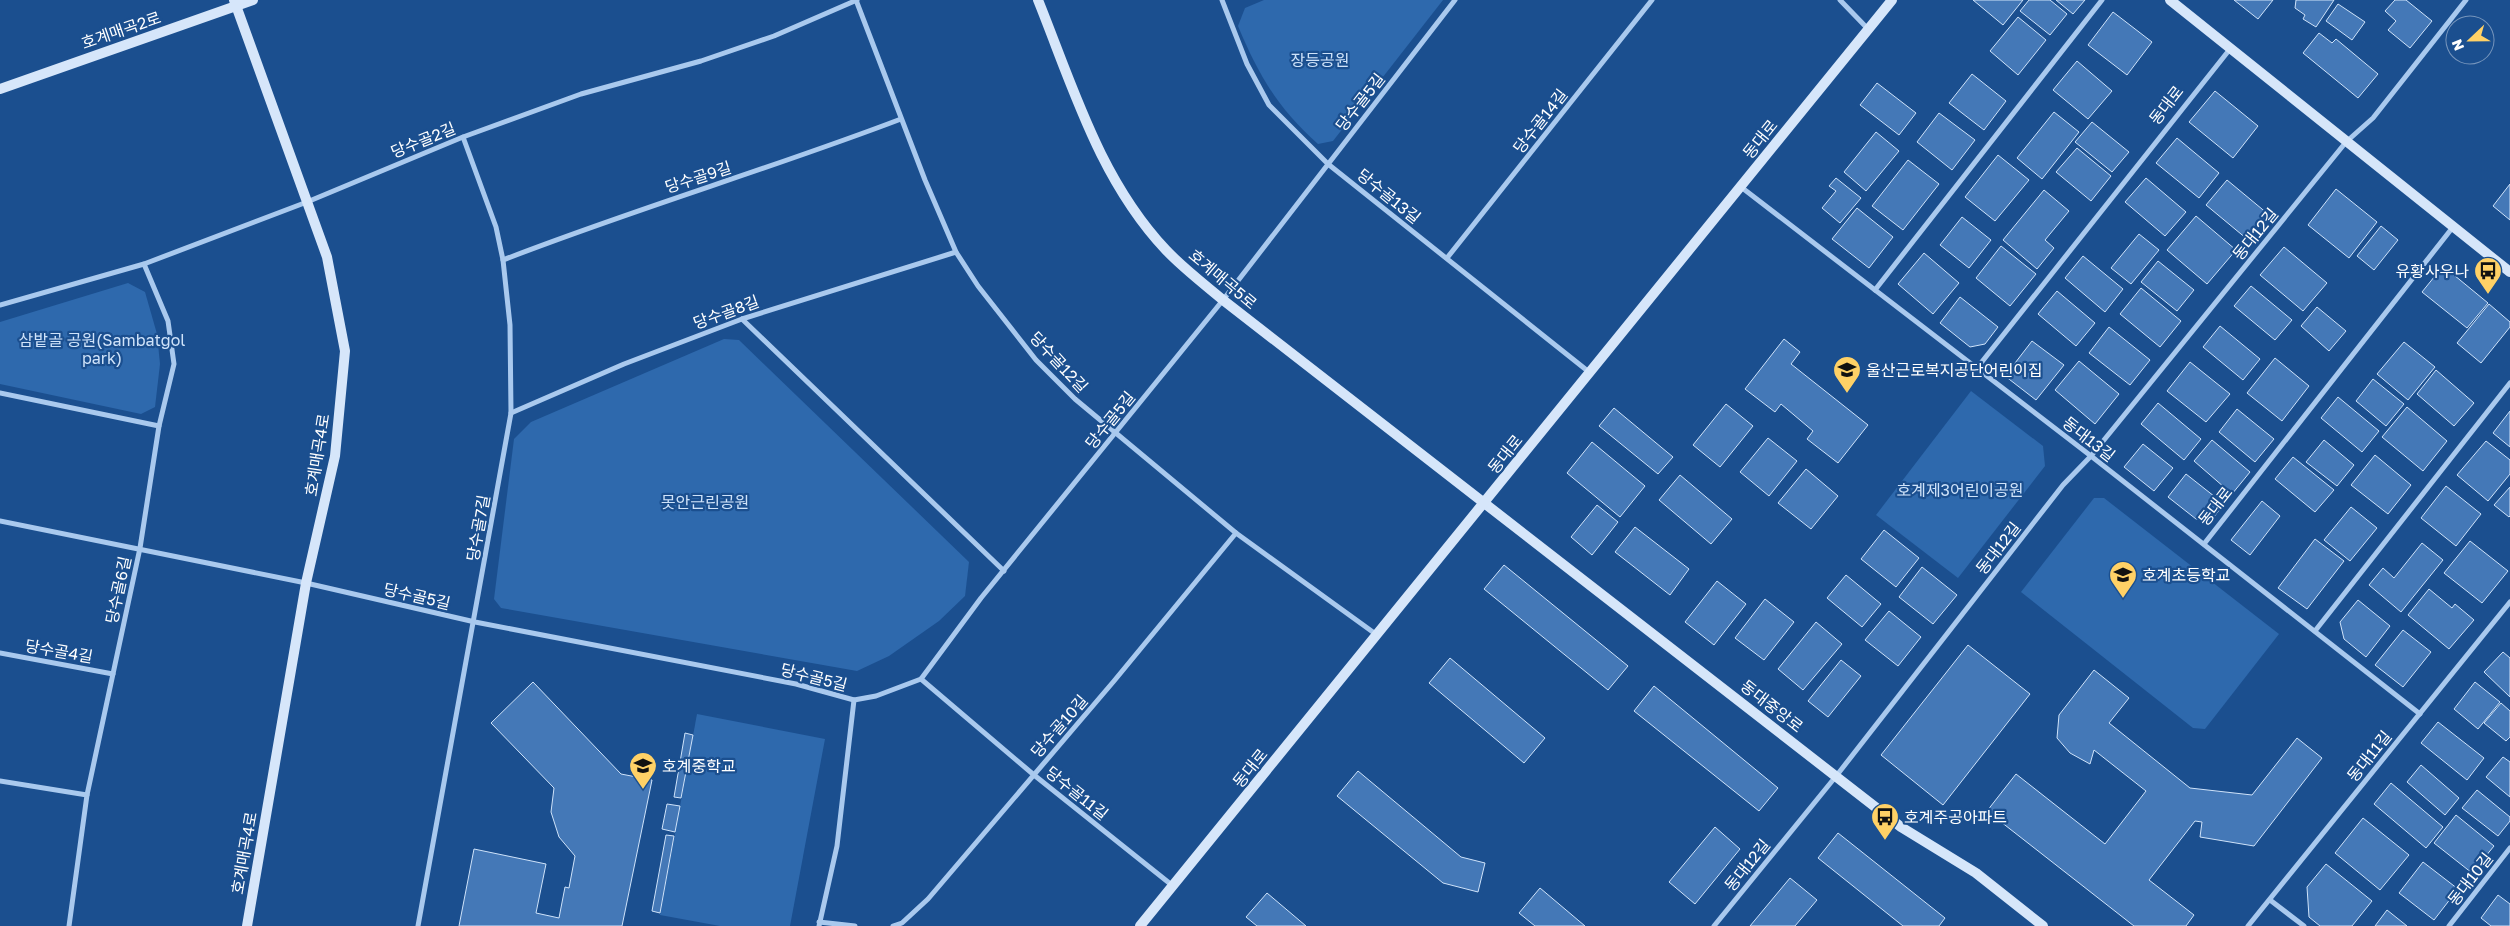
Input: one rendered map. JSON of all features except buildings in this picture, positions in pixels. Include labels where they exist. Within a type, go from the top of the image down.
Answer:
[{"type":"street","name":"호계매곡2로","points":[[0,89],[235,3],[253,0]]},
{"type":"street","name":"당수골12길","points":[[856,0],[956,252],[978,286],[1036,360],[1075,399],[1236,533],[1378,635]]},
{"type":"street","name":"당수골2길","points":[[0,305],[144,264],[307,202],[463,137],[581,94],[710,58],[774,36],[856,0]]},
{"type":"street","name":"호계매곡5로","points":[[1038,0],[1097,150],[1117,186],[1166,250],[1223,300],[1486,503]]},
{"type":"street","name":"당수골13길","points":[[1222,0],[1247,64],[1269,105],[1328,164],[1590,373]]},
{"type":"street","name":"당수골5길","points":[[0,521],[306,583],[475,622],[796,684],[854,700],[876,696],[920,679],[1004,571],[1223,300],[1455,0]]},
{"type":"street","name":"당수골14길","points":[[1447,258],[1652,0]]},
{"type":"street","points":[[1840,0],[1868,29]]},
{"type":"street","name":"동대로","points":[[1140,926],[1486,503],[1892,0]]},
{"type":"street","points":[[1875,290],[2102,0]]},
{"type":"street","points":[[2170,0],[2510,272]]},
{"type":"street","name":"동대12길","points":[[1714,926],[1837,775],[2063,485],[2091,456],[2346,142],[2373,118],[2466,0]]},
{"type":"street","name":"호계매곡4로","points":[[235,3],[326,257],[345,351],[335,456],[306,583],[247,926]]},
{"type":"street","name":"동대로","points":[[1977,368],[2230,49]]},
{"type":"street","name":"당수골9길","points":[[503,260],[597,223],[803,156],[902,119]]},
{"type":"street","name":"당수골7길","points":[[418,926],[475,622],[511,413],[510,325],[503,260],[496,227],[463,137]]},
{"type":"street","name":"동대13길","points":[[1741,187],[2091,456],[2420,714]]},
{"type":"street","name":"동대로","points":[[2204,544],[2454,228]]},
{"type":"street","name":"당수골8길","points":[[511,413],[624,364],[742,319],[956,252]]},
{"type":"street","name":"당수골6길","points":[[69,926],[87,795],[140,548],[159,426],[174,364],[168,321],[144,264]]},
{"type":"street","points":[[742,319],[1004,571]]},
{"type":"street","points":[[2315,632],[2510,383]]},
{"type":"street","points":[[0,393],[159,426]]},
{"type":"street","name":"동대중앙로","points":[[1486,503],[1837,775],[1901,827],[1976,874],[2043,926]]},
{"type":"street","name":"당수골10길","points":[[893,926],[902,922],[928,899],[1114,681],[1236,533]]},
{"type":"street","name":"동대11길","points":[[2248,926],[2510,602]]},
{"type":"street","name":"당수골4길","points":[[0,653],[113,674]]},
{"type":"street","name":"당수골11길","points":[[920,679],[1034,775],[1173,886]]},
{"type":"street","points":[[854,700],[837,846],[819,924],[855,926]]},
{"type":"street","points":[[0,781],[87,795]]},
{"type":"street","name":"동대10길","points":[[2449,926],[2510,848]]},
{"type":"street","points":[[2270,900],[2304,926]]},
{"type":"green space","name":"장등공원","points":[[1264,0],[1443,0],[1333,141],[1318,144],[1291,118],[1270,90],[1253,60],[1238,26],[1245,8]]},
{"type":"green space","name":"삼밭골 공원(Sambatgol park)","points":[[128,283],[145,292],[157,334],[160,364],[155,407],[141,414],[0,384],[0,322]]},
{"type":"green space","name":"못안근린공원","points":[[724,339],[739,340],[969,562],[965,596],[939,621],[889,656],[857,671],[501,608],[494,599],[514,439],[531,422]]},
{"type":"green space","name":"호계제3어린이공원","points":[[1971,391],[2043,446],[2045,466],[1958,578],[1876,515]]},
{"type":"green space","points":[[2094,498],[2104,498],[2279,634],[2205,729],[2193,728],[2021,592]]},
{"type":"green space","points":[[697,714],[825,739],[790,926],[720,926],[660,915]]},
{"type":"place","name":"유황사우나","points":[[2488,295]]},
{"type":"place","name":"울산근로복지공단어린이집","points":[[1847,394]]},
{"type":"place","name":"호계초등학교","points":[[2123,599]]},
{"type":"place","name":"호계중학교","points":[[643,790]]},
{"type":"place","name":"호계주공아파트","points":[[1885,841]]}]
